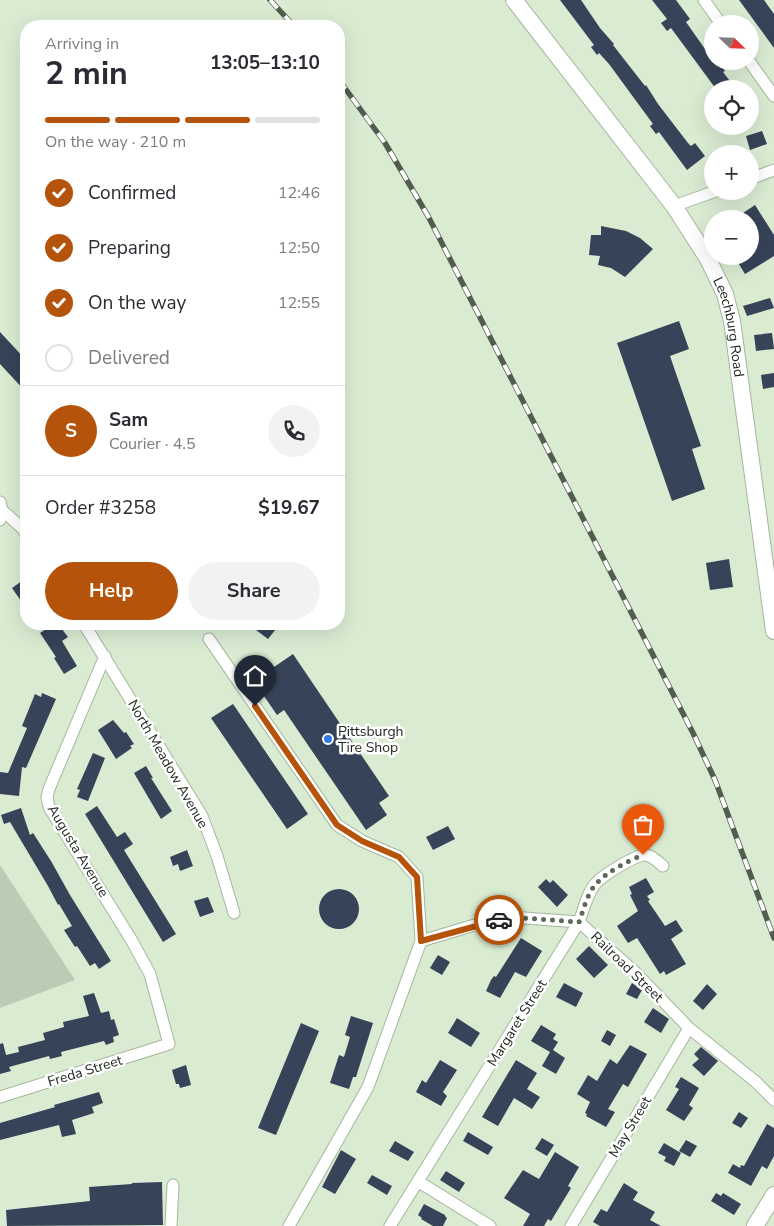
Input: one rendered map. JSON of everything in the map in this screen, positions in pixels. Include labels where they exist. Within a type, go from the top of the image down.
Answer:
[{"type":"street","name":"Leechburg Road","points":[[514,0],[674,206],[708,259],[725,294],[732,321],[774,631]]},
{"type":"street","points":[[704,0],[715,15]]},
{"type":"street","points":[[755,70],[774,96]]},
{"type":"street","points":[[759,176],[774,170]]},
{"type":"street","points":[[674,206],[704,195]]},
{"type":"street","points":[[0,511],[20,529]]},
{"type":"street","name":"North Meadow Avenue","points":[[88,630],[202,816],[217,856],[234,913]]},
{"type":"street","points":[[209,640],[337,825],[362,841],[399,857],[417,877],[421,941],[368,1087],[289,1226]]},
{"type":"street","name":"Augusta Avenue","points":[[105,656],[47,797],[49,807],[132,941],[150,974],[169,1044]]},
{"type":"street","name":"Margaret Street","points":[[390,1226],[579,922],[589,895],[597,882],[631,860],[643,855],[650,856],[663,866]]},
{"type":"street","name":"Railroad Street","points":[[421,941],[478,924],[510,917],[579,922],[635,972],[689,1028],[774,1100]]},
{"type":"street","name":"May Street","points":[[571,1226],[689,1028]]},
{"type":"street","name":"Freda Street","points":[[0,1097],[169,1044]]},
{"type":"street","points":[[419,1182],[490,1226]]},
{"type":"street","points":[[171,1226],[173,1185]]},
{"type":"street","points":[[755,1226],[774,1195]]},
{"type":"green space","points":[[0,865],[75,980],[0,1008]]},
{"type":"building","points":[[560,0],[581,0],[600,28],[646,85],[688,143],[691,146],[695,143],[704,157],[687,170],[659,132],[656,134],[650,126],[653,124],[609,64],[599,53],[597,55],[591,47],[594,45]]},
{"type":"building","points":[[652,0],[676,0],[690,19],[686,22],[704,48],[704,70],[724,70],[723,72],[729,80],[709,80],[671,28],[667,31],[661,23],[667,19]]},
{"type":"building","points":[[739,0],[764,0],[774,14],[774,48],[759,27],[759,15],[750,15]]},
{"type":"building","points":[[762,131],[767,144],[759,147],[759,145],[749,145],[746,136],[759,135],[759,132]]},
{"type":"building","points":[[755,205],[758,210],[748,210]]},
{"type":"building","points":[[759,211],[774,235],[774,256],[745,274],[740,265],[759,265]]},
{"type":"building","points":[[601,226],[626,231],[640,238],[653,249],[625,277],[611,268],[598,265],[600,256],[589,255],[591,235],[601,235]]},
{"type":"building","points":[[770,298],[774,308],[747,316],[743,306]]},
{"type":"building","points":[[679,321],[689,349],[670,356],[701,446],[692,449],[705,489],[672,501],[617,343]]},
{"type":"building","points":[[0,332],[20,354],[20,386],[0,364]]},
{"type":"building","points":[[772,333],[774,349],[756,351],[754,335]]},
{"type":"building","points":[[774,373],[774,387],[763,389],[761,375]]},
{"type":"building","points":[[729,559],[733,587],[710,590],[706,563]]},
{"type":"building","points":[[20,582],[20,599],[12,588]]},
{"type":"building","points":[[45,630],[63,630],[68,637],[62,641],[77,666],[64,674],[54,658],[56,657],[40,633]]},
{"type":"building","points":[[256,630],[275,630],[268,639]]},
{"type":"building","name":"Pittsburgh Tire Shop","points":[[293,654],[389,796],[379,803],[387,815],[366,830],[284,710],[277,715],[251,677],[271,663],[274,667]]},
{"type":"building","points":[[42,693],[56,699],[26,768],[22,767],[19,796],[0,794],[0,772],[8,773],[27,728],[22,726],[35,694],[41,697]]},
{"type":"building","points":[[233,704],[308,814],[287,829],[211,718]]},
{"type":"building","points":[[113,720],[124,733],[126,732],[134,744],[130,746],[132,748],[116,759],[98,730]]},
{"type":"building","points":[[93,753],[105,758],[88,801],[77,797],[80,790],[77,789]]},
{"type":"building","points":[[146,766],[153,778],[151,778],[172,811],[161,819],[134,773]]},
{"type":"building","points":[[97,806],[117,837],[125,832],[133,844],[124,850],[176,934],[163,942],[85,814]]},
{"type":"building","points":[[21,808],[30,835],[33,833],[111,961],[99,969],[95,963],[90,966],[77,946],[75,947],[64,930],[72,926],[10,822],[4,824],[1,815]]},
{"type":"building","points":[[448,826],[455,839],[433,850],[426,837]]},
{"type":"building","points":[[187,850],[193,866],[180,871],[178,864],[173,866],[170,857]]},
{"type":"building","points":[[646,878],[654,892],[647,896],[650,900],[648,901],[665,926],[676,920],[683,931],[671,939],[686,964],[666,975],[664,971],[660,974],[637,938],[628,943],[617,926],[638,911],[630,895],[632,894],[629,887]]},
{"type":"building","points":[[546,879],[550,883],[553,880],[568,895],[557,907],[538,887]]},
{"type":"building","points":[[343,889],[350,892],[356,898],[359,909],[358,917],[350,926],[343,929],[335,929],[328,926],[320,917],[319,905],[322,898],[331,890]]},
{"type":"building","points":[[208,897],[214,912],[200,917],[194,901]]},
{"type":"building","points":[[521,938],[542,951],[526,977],[515,972],[500,998],[486,991],[491,980],[494,976],[496,977]]},
{"type":"building","points":[[589,946],[608,965],[594,978],[576,959]]},
{"type":"building","points":[[438,955],[450,962],[442,975],[430,968]]},
{"type":"building","points":[[564,983],[583,993],[576,1007],[556,997]]},
{"type":"building","points":[[632,983],[642,990],[637,999],[626,994]]},
{"type":"building","points":[[707,984],[717,994],[703,1010],[693,1001]]},
{"type":"building","points":[[94,993],[101,1013],[109,1011],[111,1020],[114,1019],[119,1035],[113,1037],[114,1042],[106,1045],[104,1041],[61,1052],[62,1056],[50,1059],[49,1056],[9,1067],[11,1071],[0,1074],[0,1044],[3,1043],[6,1055],[19,1052],[18,1047],[45,1040],[43,1033],[64,1027],[63,1022],[89,1016],[83,996]]},
{"type":"building","points":[[653,1008],[669,1019],[661,1033],[644,1022]]},
{"type":"building","points":[[351,1016],[373,1023],[356,1077],[353,1077],[349,1089],[330,1083],[339,1055],[344,1057],[350,1037],[345,1035]]},
{"type":"building","points":[[457,1018],[480,1033],[471,1047],[448,1033]]},
{"type":"building","points":[[301,1023],[319,1031],[276,1135],[258,1128]]},
{"type":"building","points":[[541,1025],[556,1034],[553,1039],[558,1042],[553,1050],[565,1058],[556,1074],[542,1066],[550,1052],[531,1041]]},
{"type":"building","points":[[607,1030],[616,1035],[610,1046],[601,1041]]},
{"type":"building","points":[[630,1045],[647,1054],[628,1087],[623,1084],[608,1109],[615,1112],[606,1127],[586,1116],[587,1114],[585,1113],[590,1102],[577,1094],[588,1075],[597,1081],[610,1059],[617,1064]]},
{"type":"building","points":[[701,1047],[718,1061],[704,1076],[692,1065],[699,1059],[694,1054]]},
{"type":"building","points":[[440,1060],[457,1070],[443,1092],[447,1096],[441,1106],[416,1092],[422,1080],[426,1083]]},
{"type":"building","points":[[516,1060],[537,1073],[527,1089],[540,1097],[532,1109],[514,1098],[498,1126],[482,1117]]},
{"type":"building","points":[[186,1065],[191,1085],[180,1088],[179,1084],[176,1084],[172,1070]]},
{"type":"building","points":[[681,1077],[699,1088],[689,1105],[693,1108],[684,1121],[666,1110],[679,1089],[675,1087]]},
{"type":"building","points":[[99,1092],[103,1103],[92,1107],[94,1113],[72,1120],[76,1134],[62,1137],[59,1125],[0,1140],[0,1123]]},
{"type":"building","points":[[739,1112],[748,1118],[741,1128],[732,1123]]},
{"type":"building","points":[[767,1124],[774,1128],[774,1156],[767,1169],[762,1166],[751,1186],[728,1173],[733,1164],[740,1168],[741,1165],[744,1166]]},
{"type":"building","points":[[468,1132],[493,1147],[488,1155],[463,1141]]},
{"type":"building","points":[[542,1138],[554,1145],[547,1156],[535,1149]]},
{"type":"building","points":[[686,1140],[697,1146],[690,1157],[679,1151]]},
{"type":"building","points":[[395,1141],[414,1152],[408,1161],[389,1151]]},
{"type":"building","points":[[664,1143],[681,1153],[674,1166],[664,1161],[666,1157],[658,1153]]},
{"type":"building","points":[[341,1150],[356,1159],[335,1194],[322,1187]]},
{"type":"building","points":[[555,1152],[579,1167],[568,1186],[571,1188],[551,1221],[548,1219],[544,1226],[523,1226],[530,1214],[504,1198],[523,1170],[539,1179]]},
{"type":"building","points":[[446,1171],[465,1183],[459,1192],[440,1180]]},
{"type":"building","points":[[372,1175],[392,1186],[387,1195],[367,1183]]},
{"type":"building","points":[[162,1182],[163,1225],[7,1226],[6,1210],[90,1201],[89,1187]]},
{"type":"building","points":[[624,1183],[638,1192],[633,1200],[655,1212],[650,1220],[661,1226],[600,1226],[593,1222],[601,1209],[607,1212]]},
{"type":"building","points":[[716,1193],[721,1196],[723,1193],[741,1204],[734,1215],[711,1201]]},
{"type":"building","points":[[424,1204],[445,1215],[447,1218],[443,1226],[433,1226],[421,1219],[418,1215]]},
{"type":"railway","points":[[270,0],[288,20]]},
{"type":"railway","points":[[345,88],[385,143],[428,216],[693,733],[715,780],[774,938]]},
{"type":"way so far","points":[[499,920],[510,917],[579,922],[589,895],[597,882],[631,860],[643,855]]},
{"type":"place","name":"Pittsburgh Tire Shop","points":[[328,739]]},
{"type":"route","points":[[255,706],[337,825],[362,841],[399,857],[417,877],[421,941],[478,924],[499,920]]}]
